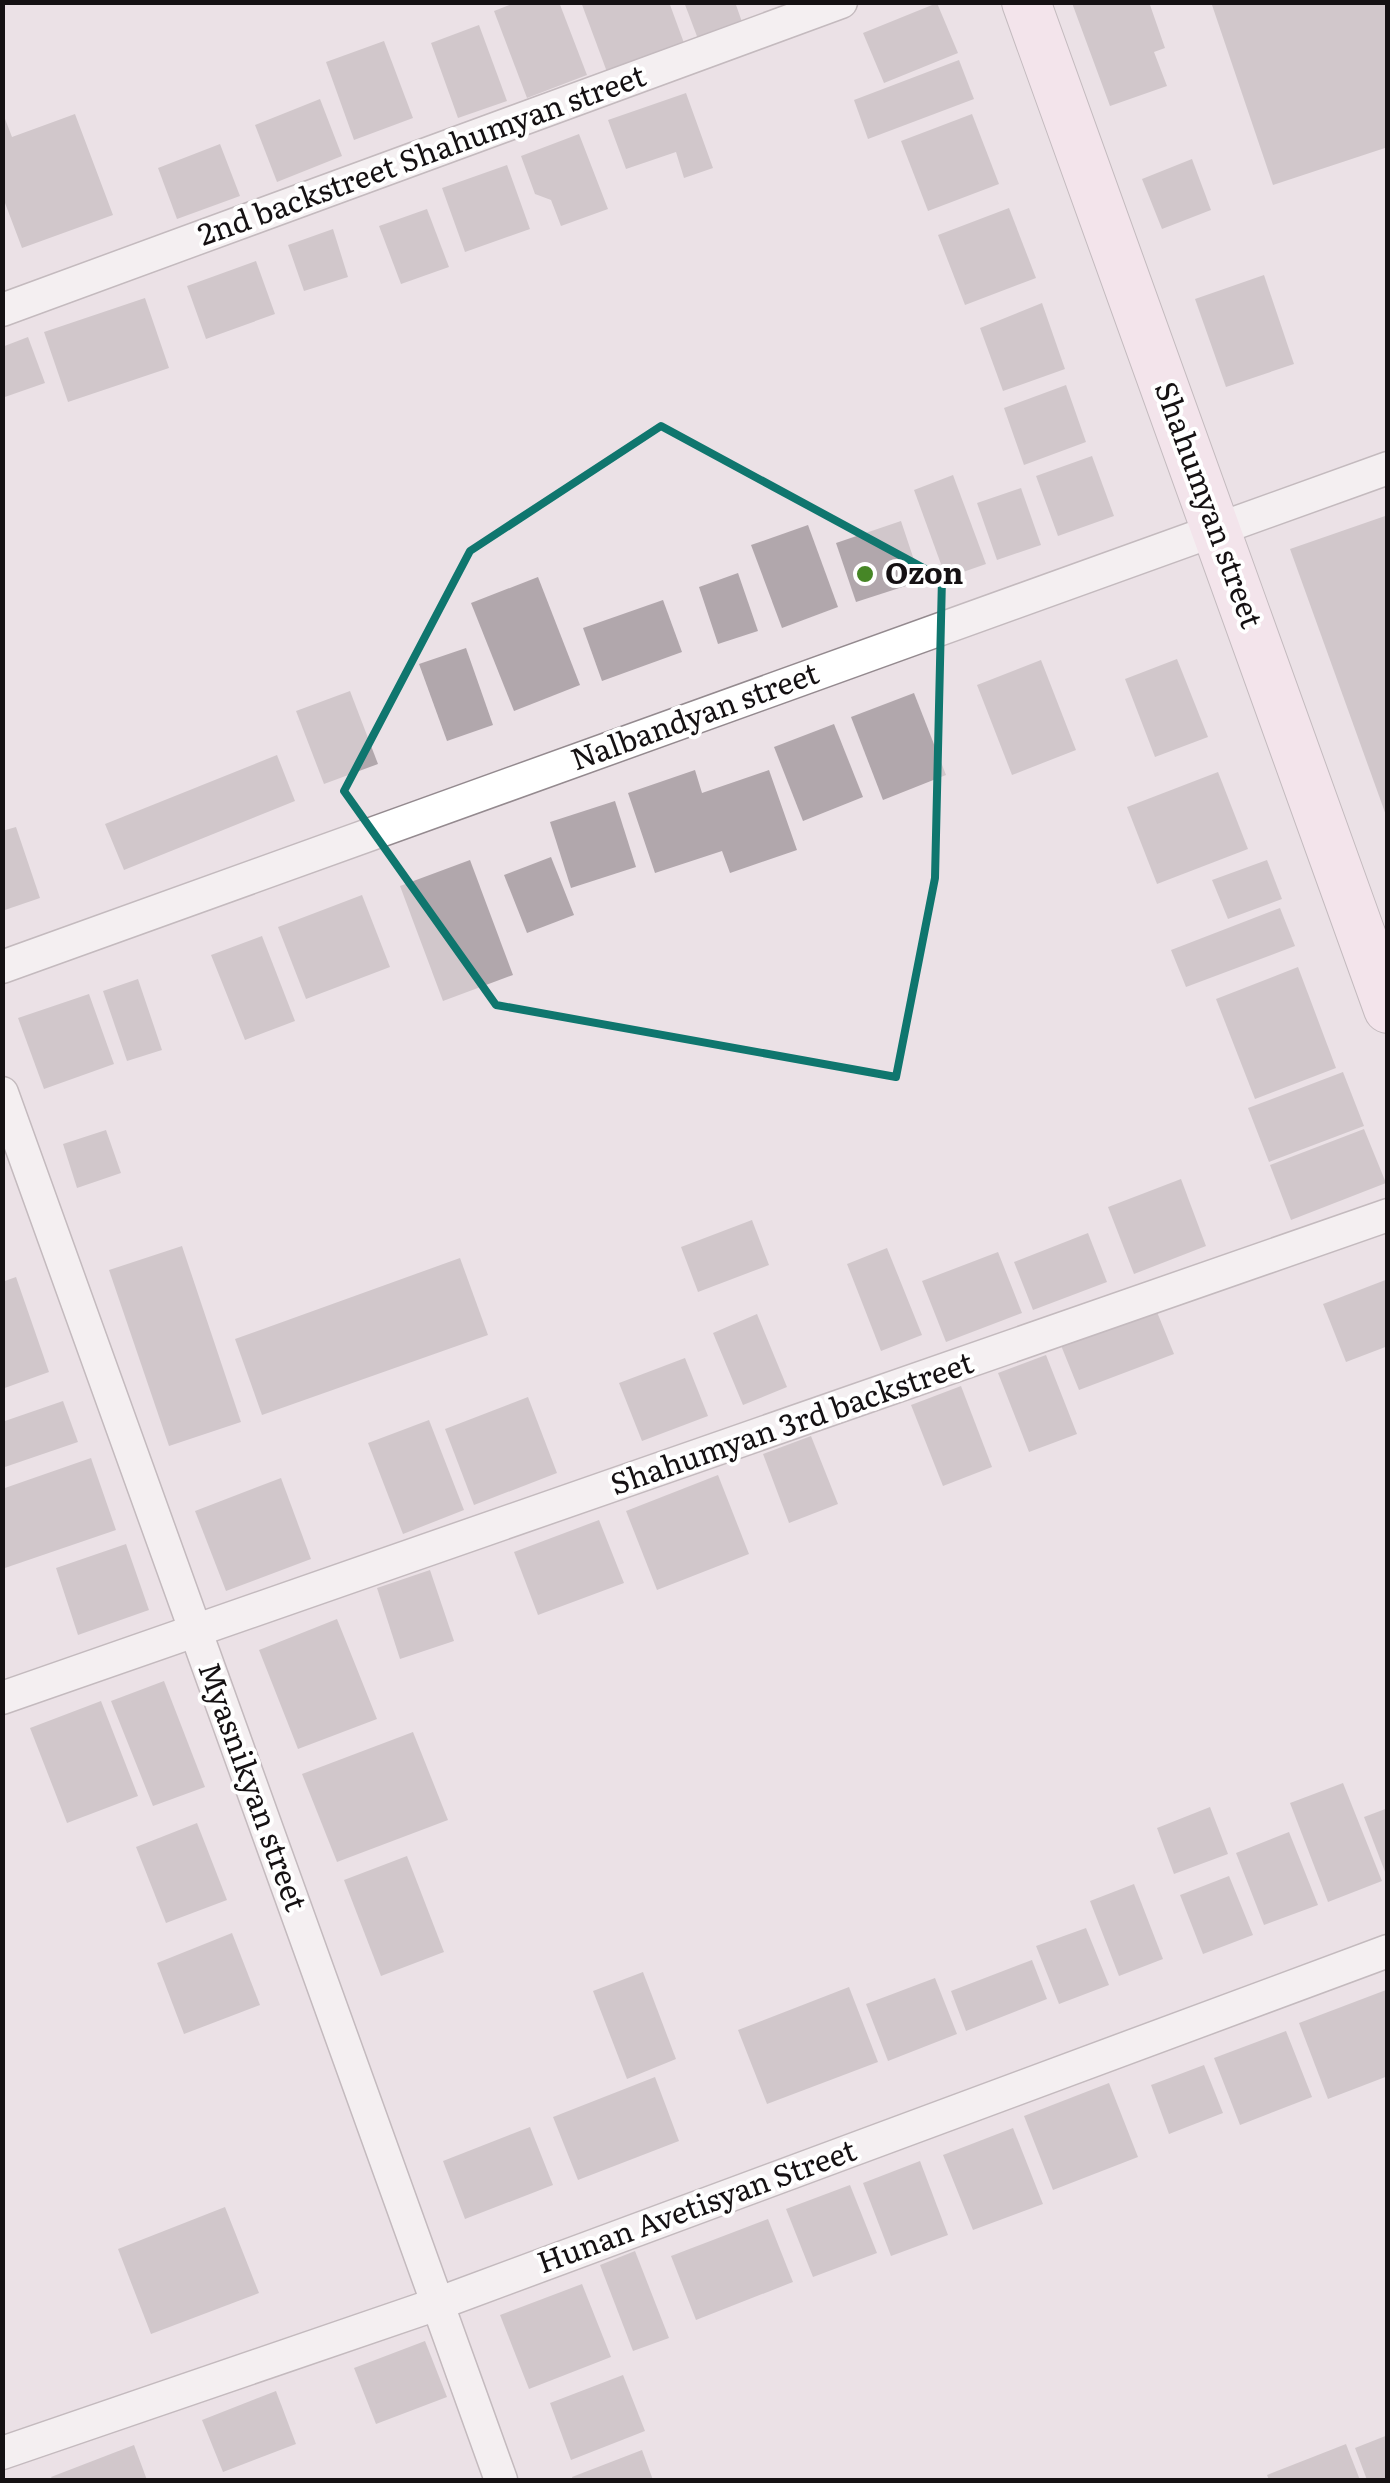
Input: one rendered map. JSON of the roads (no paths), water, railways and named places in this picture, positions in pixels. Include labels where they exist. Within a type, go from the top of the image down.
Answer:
[{"type":"street","name":"2nd backstreet Shahumyan street","points":[[2,310],[841,2]]},
{"type":"street","name":"Shahumyan street","points":[[1026,2],[1388,1010]]},
{"type":"street","name":"Nalbandyan street","points":[[2,967],[1388,468]]},
{"type":"street","name":"Myasnikyan street","points":[[2,1092],[501,2480]]},
{"type":"street","name":"Shahumyan 3rd backstreet","points":[[2,1698],[1388,1215]]},
{"type":"street","name":"Hunan Avetisyan Street","points":[[2,2452],[437,2304],[1388,1951]]},
{"type":"place","name":"Ozon","points":[[865,574]]}]
